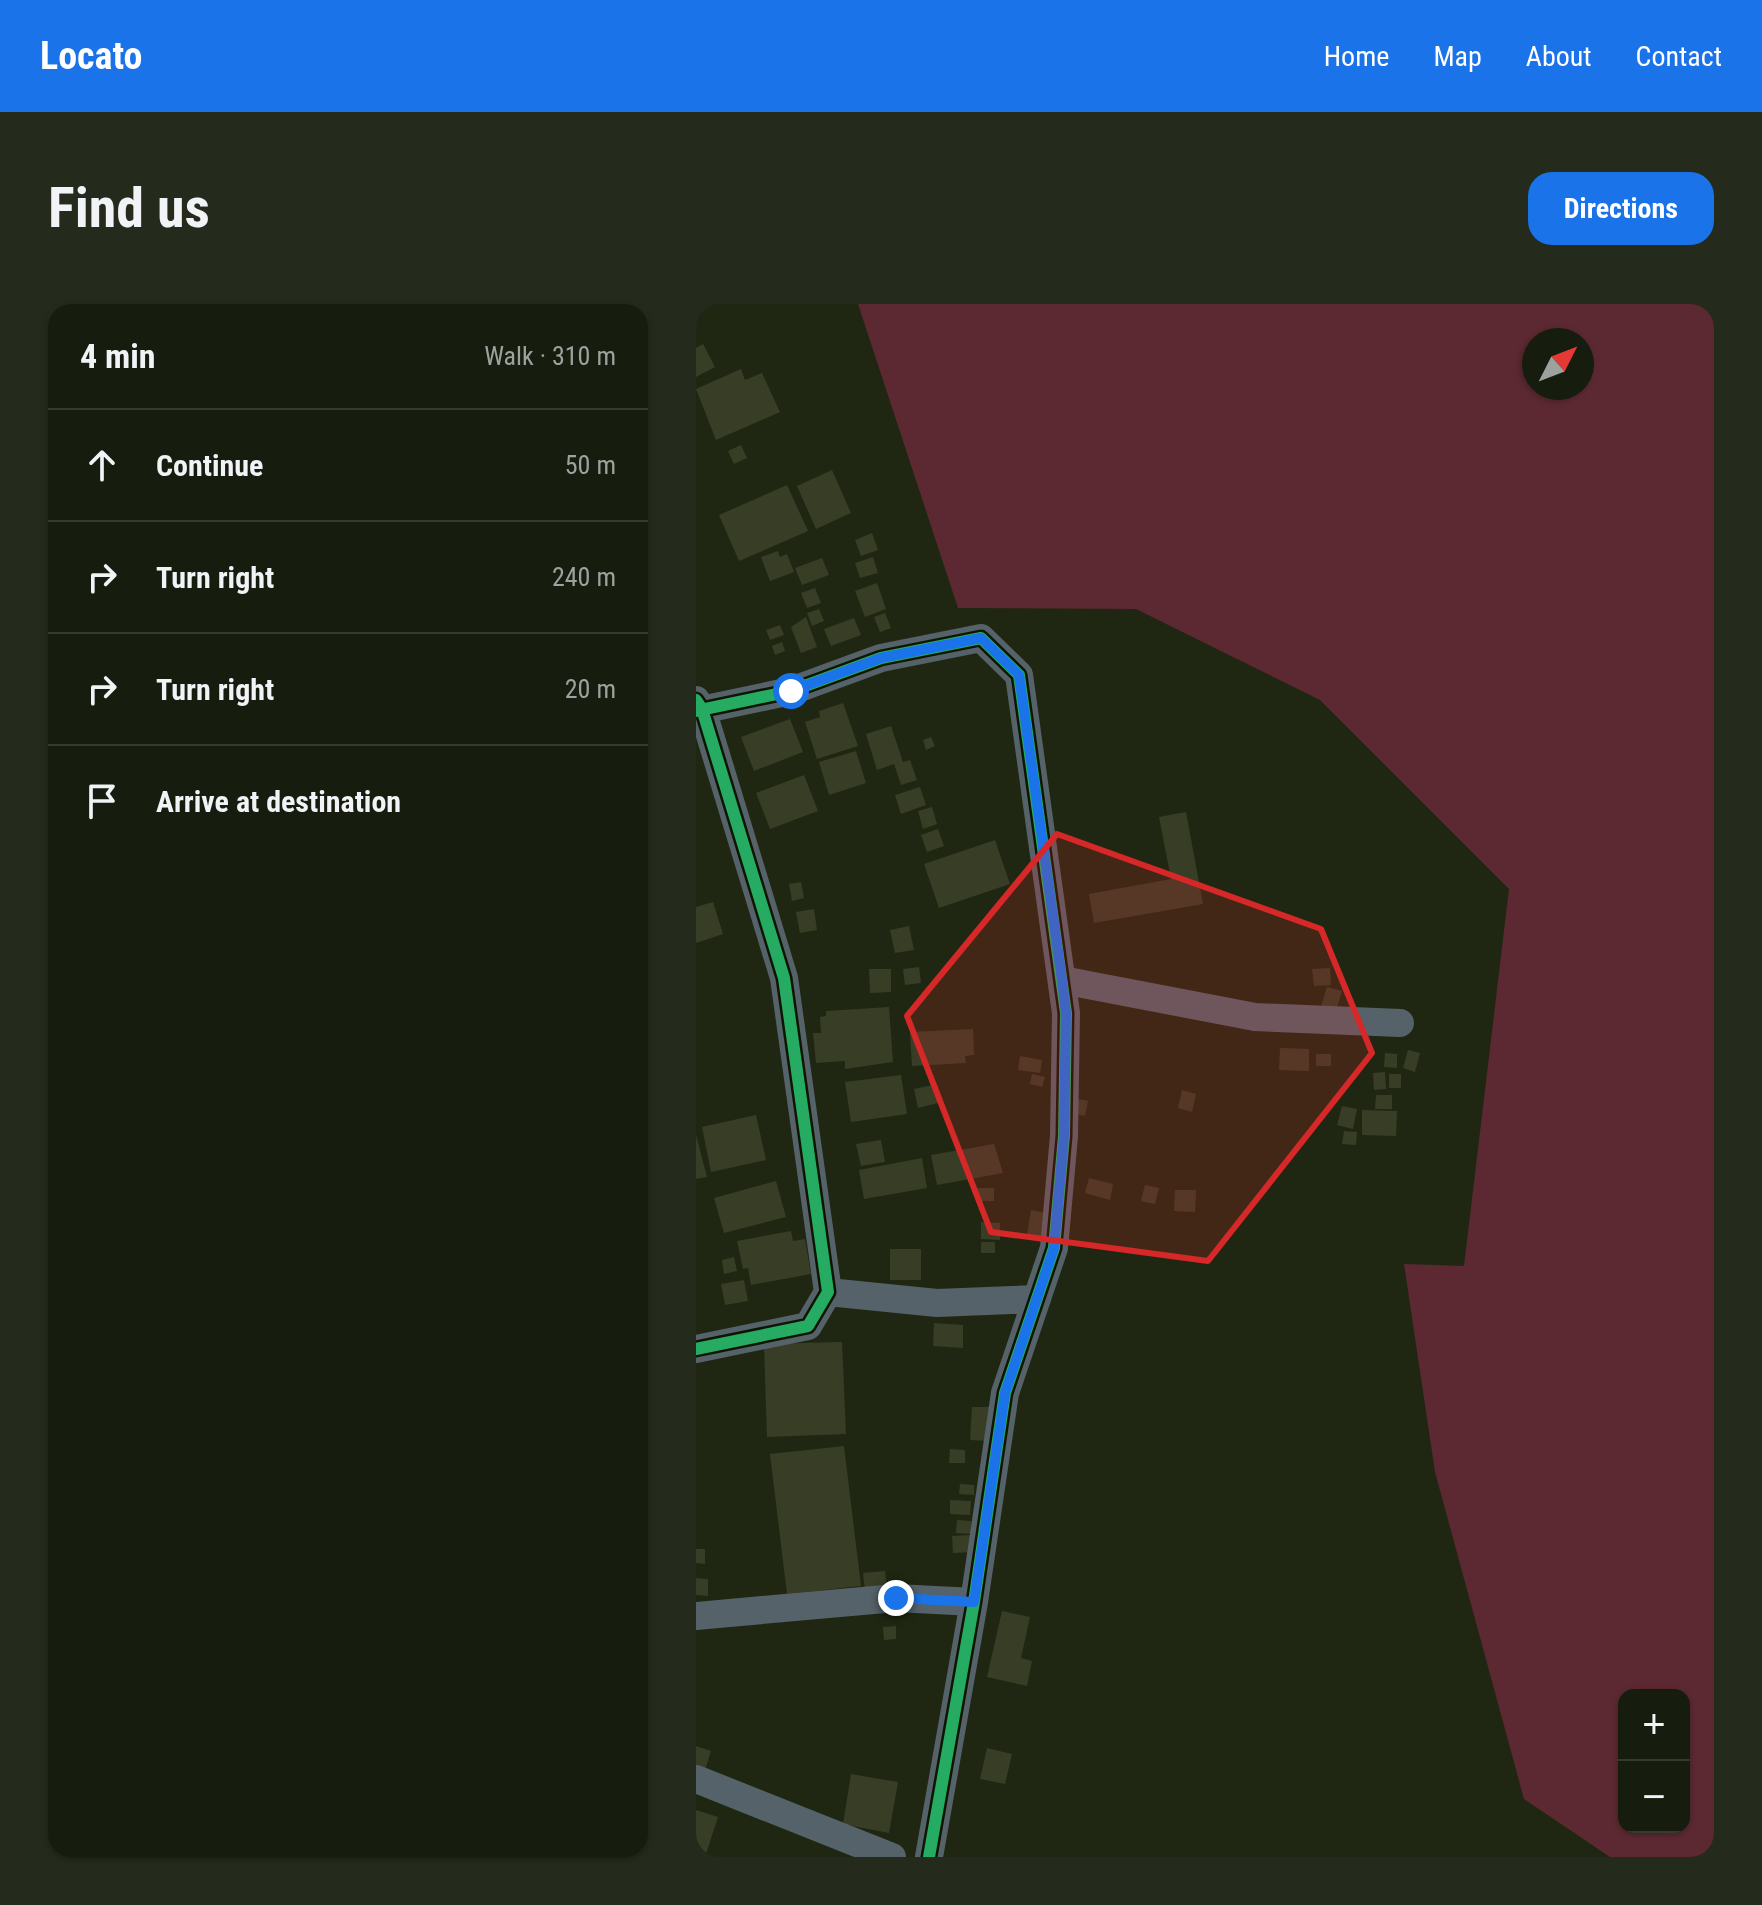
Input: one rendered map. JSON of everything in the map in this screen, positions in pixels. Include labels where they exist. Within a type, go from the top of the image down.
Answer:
[{"type":"street","points":[[696,1349],[808,1326],[828,1292],[784,978],[698,707],[791,691],[881,658],[981,638],[1019,675],[1066,1013],[1064,1136],[1054,1248],[1005,1393],[974,1602],[929,1857]]},
{"type":"street","points":[[1062,980],[1255,1017],[1400,1023]]},
{"type":"street","points":[[828,1292],[937,1303],[1037,1299]]},
{"type":"street","points":[[696,1616],[896,1598],[974,1602]]},
{"type":"street","points":[[696,1779],[892,1857]]},
{"type":"highlighted area","points":[[1057,834],[1321,929],[1372,1053],[1208,1261],[991,1232],[907,1016]]},
{"type":"shaded area","points":[[858,304],[1714,304],[1714,1857],[1610,1857],[1524,1799],[1435,1472],[1404,1264],[1464,1266],[1509,889],[1320,700],[1136,609],[958,608]]},
{"type":"building","points":[[703,344],[715,367],[696,377],[696,348]]},
{"type":"building","points":[[741,369],[745,380],[762,373],[780,412],[716,440],[696,389]]},
{"type":"building","points":[[741,445],[747,458],[734,464],[728,451]]},
{"type":"building","points":[[832,470],[851,513],[816,529],[797,486]]},
{"type":"building","points":[[787,485],[808,531],[739,561],[719,515]]},
{"type":"building","points":[[872,533],[878,550],[861,556],[855,540]]},
{"type":"building","points":[[778,551],[780,557],[787,554],[794,572],[770,581],[761,557]]},
{"type":"building","points":[[873,557],[878,573],[860,578],[855,563]]},
{"type":"building","points":[[822,558],[829,575],[802,585],[795,568]]},
{"type":"building","points":[[877,583],[886,609],[865,617],[855,591]]},
{"type":"building","points":[[815,588],[821,603],[807,608],[801,593]]},
{"type":"building","points":[[819,609],[824,621],[812,626],[807,613]]},
{"type":"building","points":[[885,613],[891,628],[880,632],[874,617]]},
{"type":"building","points":[[806,617],[817,647],[801,653],[791,627]]},
{"type":"building","points":[[854,618],[861,635],[831,646],[824,629]]},
{"type":"building","points":[[780,625],[784,635],[770,640],[766,630]]},
{"type":"building","points":[[782,642],[785,651],[775,655],[772,646]]},
{"type":"building","points":[[843,703],[858,746],[817,759],[805,722],[820,717],[819,711]]},
{"type":"building","points":[[790,719],[803,752],[754,771],[741,737]]},
{"type":"building","points":[[891,726],[903,762],[910,760],[917,780],[901,785],[894,764],[877,770],[866,734]]},
{"type":"building","points":[[931,737],[935,746],[926,750],[923,740]]},
{"type":"building","points":[[856,751],[866,783],[829,795],[819,762]]},
{"type":"building","points":[[804,775],[818,811],[770,829],[756,793]]},
{"type":"building","points":[[920,787],[926,805],[901,814],[895,795]]},
{"type":"building","points":[[932,807],[937,824],[923,829],[918,811]]},
{"type":"building","points":[[1186,812],[1203,904],[1094,923],[1089,894],[1171,879],[1159,817]]},
{"type":"building","points":[[938,829],[944,846],[927,852],[921,835]]},
{"type":"building","points":[[995,840],[1010,884],[939,908],[924,864]]},
{"type":"building","points":[[801,882],[804,898],[792,901],[789,884]]},
{"type":"building","points":[[713,902],[723,934],[696,943],[696,907]]},
{"type":"building","points":[[814,909],[817,930],[800,933],[796,912]]},
{"type":"building","points":[[909,926],[914,950],[895,953],[890,930]]},
{"type":"building","points":[[919,967],[921,983],[905,985],[903,969]]},
{"type":"building","points":[[1330,968],[1331,985],[1314,986],[1312,969]]},
{"type":"building","points":[[869,969],[891,969],[891,992],[870,993]]},
{"type":"building","points":[[1327,987],[1342,991],[1335,1014],[1320,1010]]},
{"type":"building","points":[[889,1007],[893,1062],[845,1069],[845,1061],[816,1063],[813,1033],[821,1033],[820,1017],[826,1016],[826,1011]]},
{"type":"building","points":[[973,1029],[974,1055],[965,1056],[966,1063],[912,1066],[910,1032]]},
{"type":"building","points":[[1280,1048],[1309,1049],[1309,1071],[1279,1070]]},
{"type":"building","points":[[1408,1050],[1420,1053],[1415,1072],[1403,1068]]},
{"type":"building","points":[[1385,1053],[1397,1054],[1397,1068],[1384,1067]]},
{"type":"building","points":[[1316,1054],[1331,1054],[1331,1066],[1316,1066]]},
{"type":"building","points":[[1020,1056],[1042,1060],[1040,1073],[1018,1070]]},
{"type":"building","points":[[1385,1072],[1386,1089],[1374,1090],[1373,1073]]},
{"type":"building","points":[[1032,1074],[1045,1077],[1042,1087],[1030,1084]]},
{"type":"building","points":[[1389,1074],[1401,1074],[1401,1088],[1389,1088]]},
{"type":"building","points":[[901,1075],[907,1114],[851,1122],[845,1082]]},
{"type":"building","points":[[937,1084],[942,1102],[918,1108],[914,1089]]},
{"type":"building","points":[[1182,1090],[1196,1094],[1192,1112],[1178,1108]]},
{"type":"building","points":[[1376,1095],[1392,1095],[1392,1109],[1375,1109]]},
{"type":"building","points":[[1078,1099],[1088,1101],[1085,1116],[1074,1114]]},
{"type":"building","points":[[1342,1106],[1357,1109],[1353,1129],[1337,1125]]},
{"type":"building","points":[[1362,1110],[1397,1111],[1396,1136],[1362,1135]]},
{"type":"building","points":[[756,1115],[766,1160],[711,1172],[702,1127]]},
{"type":"building","points":[[1344,1131],[1357,1132],[1356,1145],[1342,1144]]},
{"type":"building","points":[[696,1135],[707,1177],[696,1179]]},
{"type":"building","points":[[881,1140],[885,1162],[861,1166],[856,1144]]},
{"type":"building","points":[[994,1144],[1003,1173],[937,1185],[931,1155]]},
{"type":"building","points":[[922,1158],[927,1188],[864,1199],[859,1170]]},
{"type":"building","points":[[1089,1178],[1113,1184],[1110,1200],[1085,1193]]},
{"type":"building","points":[[776,1181],[786,1217],[724,1233],[714,1198]]},
{"type":"building","points":[[1145,1185],[1159,1188],[1155,1204],[1141,1201]]},
{"type":"building","points":[[977,1188],[994,1188],[994,1201],[978,1201]]},
{"type":"building","points":[[1175,1190],[1196,1190],[1195,1212],[1174,1211]]},
{"type":"building","points":[[1031,1210],[1045,1213],[1041,1238],[1027,1235]]},
{"type":"building","points":[[981,1222],[1000,1223],[1000,1240],[981,1239]]},
{"type":"building","points":[[791,1231],[793,1241],[805,1239],[811,1274],[751,1285],[748,1268],[743,1269],[737,1241]]},
{"type":"building","points":[[981,1242],[995,1242],[995,1253],[981,1253]]},
{"type":"building","points":[[890,1249],[921,1249],[921,1280],[890,1280]]},
{"type":"building","points":[[734,1257],[737,1271],[724,1274],[722,1260]]},
{"type":"building","points":[[744,1280],[748,1301],[725,1305],[721,1284]]},
{"type":"building","points":[[934,1323],[963,1325],[963,1348],[933,1346]]},
{"type":"building","points":[[842,1342],[846,1434],[767,1437],[764,1344]]},
{"type":"building","points":[[972,1407],[990,1407],[989,1441],[970,1440]]},
{"type":"building","points":[[844,1446],[861,1586],[787,1594],[770,1454]]},
{"type":"building","points":[[950,1449],[965,1450],[965,1463],[949,1463]]},
{"type":"building","points":[[960,1484],[974,1485],[974,1495],[959,1494]]},
{"type":"building","points":[[950,1500],[971,1501],[970,1515],[950,1514]]},
{"type":"building","points":[[957,1520],[971,1521],[971,1534],[956,1533]]},
{"type":"building","points":[[971,1535],[972,1552],[953,1553],[952,1536]]},
{"type":"building","points":[[696,1549],[705,1549],[705,1564],[696,1563]]},
{"type":"building","points":[[885,1571],[887,1588],[865,1590],[863,1573]]},
{"type":"building","points":[[696,1578],[708,1579],[708,1596],[696,1595]]},
{"type":"building","points":[[1002,1611],[1030,1617],[1021,1658],[1032,1661],[1027,1686],[987,1677]]},
{"type":"building","points":[[896,1626],[896,1639],[884,1640],[883,1627]]},
{"type":"building","points":[[696,1746],[711,1751],[705,1770],[696,1767]]},
{"type":"building","points":[[987,1748],[1012,1754],[1005,1784],[980,1779]]},
{"type":"building","points":[[851,1774],[898,1782],[889,1833],[843,1824]]},
{"type":"building","points":[[696,1810],[718,1817],[705,1857],[696,1857]]},
{"type":"cycle path","points":[[696,711],[791,691],[881,658],[981,638],[1019,675],[1066,1013],[1064,1136],[1054,1248],[1005,1393],[974,1602],[929,1857]]},
{"type":"cycle path","points":[[696,700],[702,709],[784,978],[828,1292],[808,1326],[696,1349]]},
{"type":"route","points":[[791,691],[881,658],[981,638],[1019,675],[1028,720],[1066,1013],[1064,1136],[1054,1248],[1005,1393],[974,1602],[896,1598]]}]
